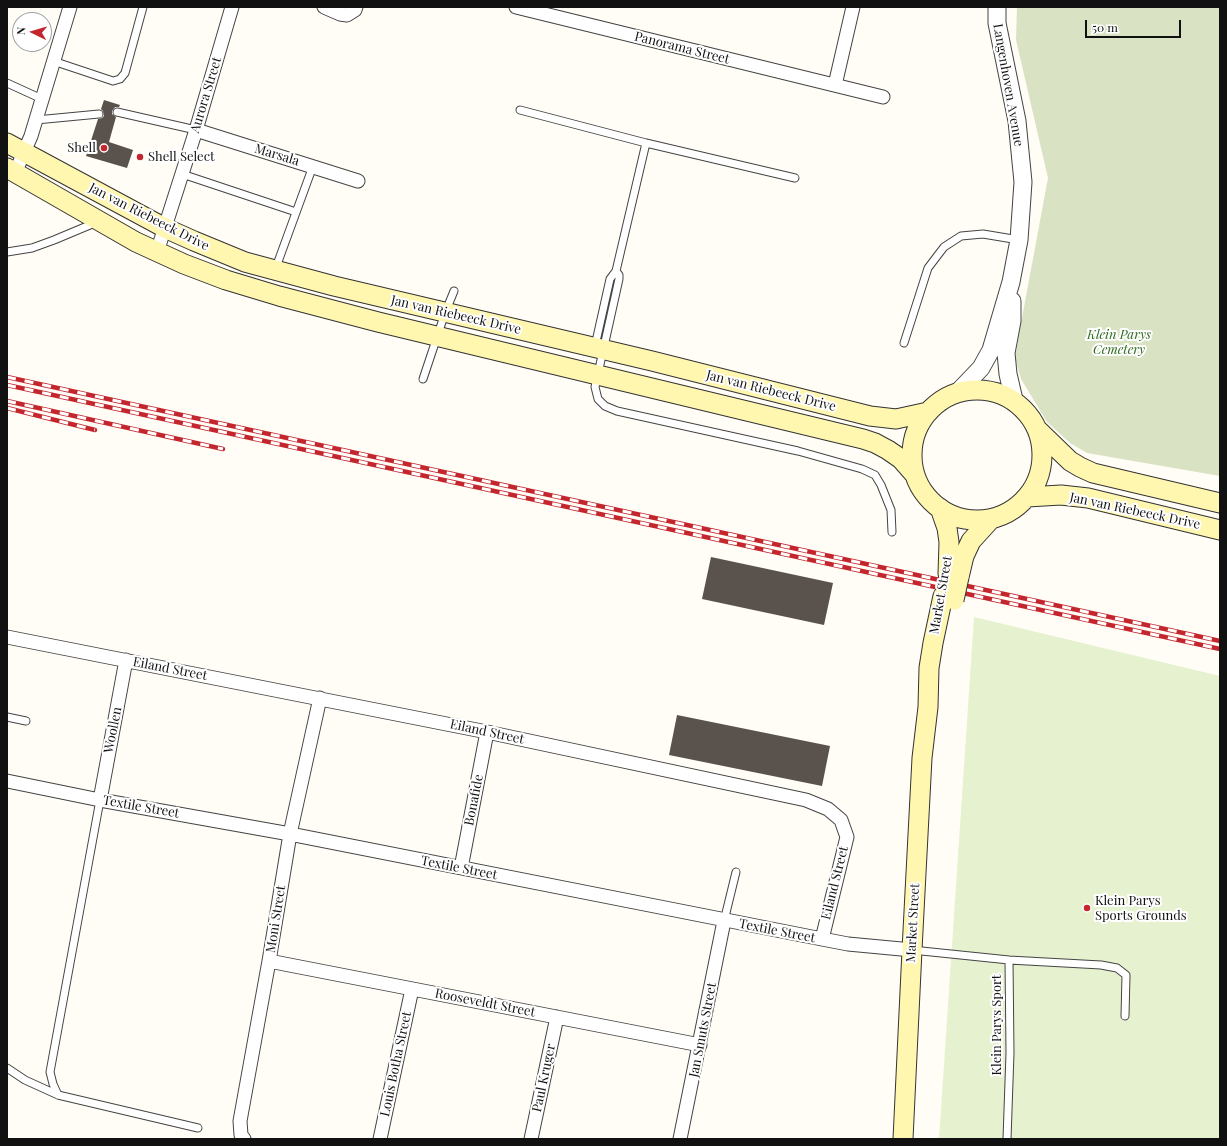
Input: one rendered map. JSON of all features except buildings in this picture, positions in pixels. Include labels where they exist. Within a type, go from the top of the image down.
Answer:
[{"type":"main road","name":"Jan van Riebeeck Drive","points":[[7,143],[165,228],[244,262],[445,313],[652,361],[870,416],[896,419],[928,412]]},
{"type":"main road","name":"Jan van Riebeeck Drive","points":[[11,170],[136,242],[184,264],[253,288],[437,337],[869,441],[888,450],[901,459],[915,475]]},
{"type":"main road","points":[[977,389],[996,392],[1014,400],[1024,409],[1038,430],[1042,447],[1041,465],[1036,482],[1026,497],[1016,507],[1004,514],[990,519],[973,520],[961,518],[940,508],[925,494],[915,475],[912,459],[913,442],[919,426],[928,412],[941,400],[958,392],[977,389]]},
{"type":"main road","name":"Jan van Riebeeck Drive","points":[[1038,430],[1070,461],[1093,473],[1220,503]]},
{"type":"main road","name":"Jan van Riebeeck Drive","points":[[1026,497],[1061,495],[1088,498],[1220,530]]},
{"type":"main road","name":"Market Street","points":[[940,508],[947,528],[953,575]]},
{"type":"main road","name":"Market Street","points":[[903,1139],[922,758],[928,706],[929,668],[933,643],[948,598],[953,575],[971,540],[990,519]]},
{"type":"street","points":[[11,170],[24,152],[31,136],[70,7]]},
{"type":"street","name":"Aurora Street","points":[[157,252],[196,130],[232,7]]},
{"type":"street","points":[[324,7],[340,14],[348,15],[355,10],[356,7]]},
{"type":"street","name":"Panorama Street","points":[[516,7],[530,9],[883,97]]},
{"type":"street","points":[[835,85],[852,7]]},
{"type":"street","name":"Langenhoven Avenue","points":[[958,392],[981,368],[988,358],[1011,282],[1019,240],[1023,182],[1017,121],[997,23],[997,7]]},
{"type":"street","name":"Marsala","points":[[196,130],[358,181]]},
{"type":"street","name":"Langenhoven Avenue","points":[[1011,282],[1013,308],[1006,353],[1006,364],[1014,400]]},
{"type":"street","name":"Eiland Street","points":[[7,637],[487,732],[806,800],[828,809],[841,820],[847,837],[822,939]]},
{"type":"street","name":"Woollen","points":[[100,800],[126,660]]},
{"type":"street","name":"Moni Street","points":[[244,1139],[241,1135],[240,1121],[290,834],[320,698]]},
{"type":"street","name":"Bonafide","points":[[461,868],[487,732]]},
{"type":"street","name":"Textile Street","points":[[7,781],[100,800],[290,834],[724,921],[848,944],[912,950]]},
{"type":"street","name":"Jan Smuts Street","points":[[680,1139],[724,921]]},
{"type":"street","name":"Rooseveldt Street","points":[[269,961],[700,1045]]},
{"type":"street","name":"Louis Botha Street","points":[[380,1139],[412,989]]},
{"type":"street","name":"Paul Kruger","points":[[531,1139],[557,1017]]},
{"type":"lane","points":[[53,61],[113,80],[120,79],[125,73],[144,7]]},
{"type":"lane","points":[[7,83],[42,99]]},
{"type":"lane","points":[[520,110],[646,143],[795,178]]},
{"type":"lane","points":[[117,112],[196,130]]},
{"type":"lane","points":[[36,120],[99,114]]},
{"type":"lane","points":[[646,143],[616,271],[610,279],[599,349],[599,375],[595,387],[598,399],[605,406],[618,412],[798,451],[862,469],[875,475],[881,485],[891,510],[892,532]]},
{"type":"lane","points":[[275,271],[313,166]]},
{"type":"lane","points":[[182,174],[296,212]]},
{"type":"lane","points":[[7,252],[32,248],[100,221]]},
{"type":"lane","points":[[904,344],[928,268],[944,247],[961,236],[983,234],[1019,240]]},
{"type":"lane","points":[[423,378],[454,291]]},
{"type":"lane","points":[[7,717],[26,721]]},
{"type":"lane","points":[[58,1096],[50,1072],[100,800]]},
{"type":"lane","points":[[724,921],[736,872]]},
{"type":"lane","name":"Klein Parys Sport","points":[[912,950],[1009,960],[1010,1053],[1007,1139]]},
{"type":"lane","points":[[1009,960],[1101,965],[1117,968],[1126,975],[1125,1016]]},
{"type":"lane","points":[[7,1068],[25,1080],[58,1096],[198,1128]]},
{"type":"green space","name":"Klein Parys Cemetery","points":[[1017,7],[1220,7],[1220,476],[1087,453],[1070,443],[1047,422],[1021,379],[1015,358],[1048,178],[1016,40]]},
{"type":"green space","name":"Klein Parys Sports Grounds","points":[[974,617],[1220,676],[1220,1139],[939,1139]]},
{"type":"railway","points":[[7,377],[1220,641]]},
{"type":"railway","points":[[7,385],[1220,649]]},
{"type":"railway","points":[[7,401],[223,449]]},
{"type":"railway","points":[[7,408],[95,430]]},
{"type":"place","name":"Shell","points":[[104,148]]},
{"type":"place","name":"Shell Select","points":[[140,157]]},
{"type":"place","name":"Klein Parys Sports Grounds","points":[[1087,908]]}]
